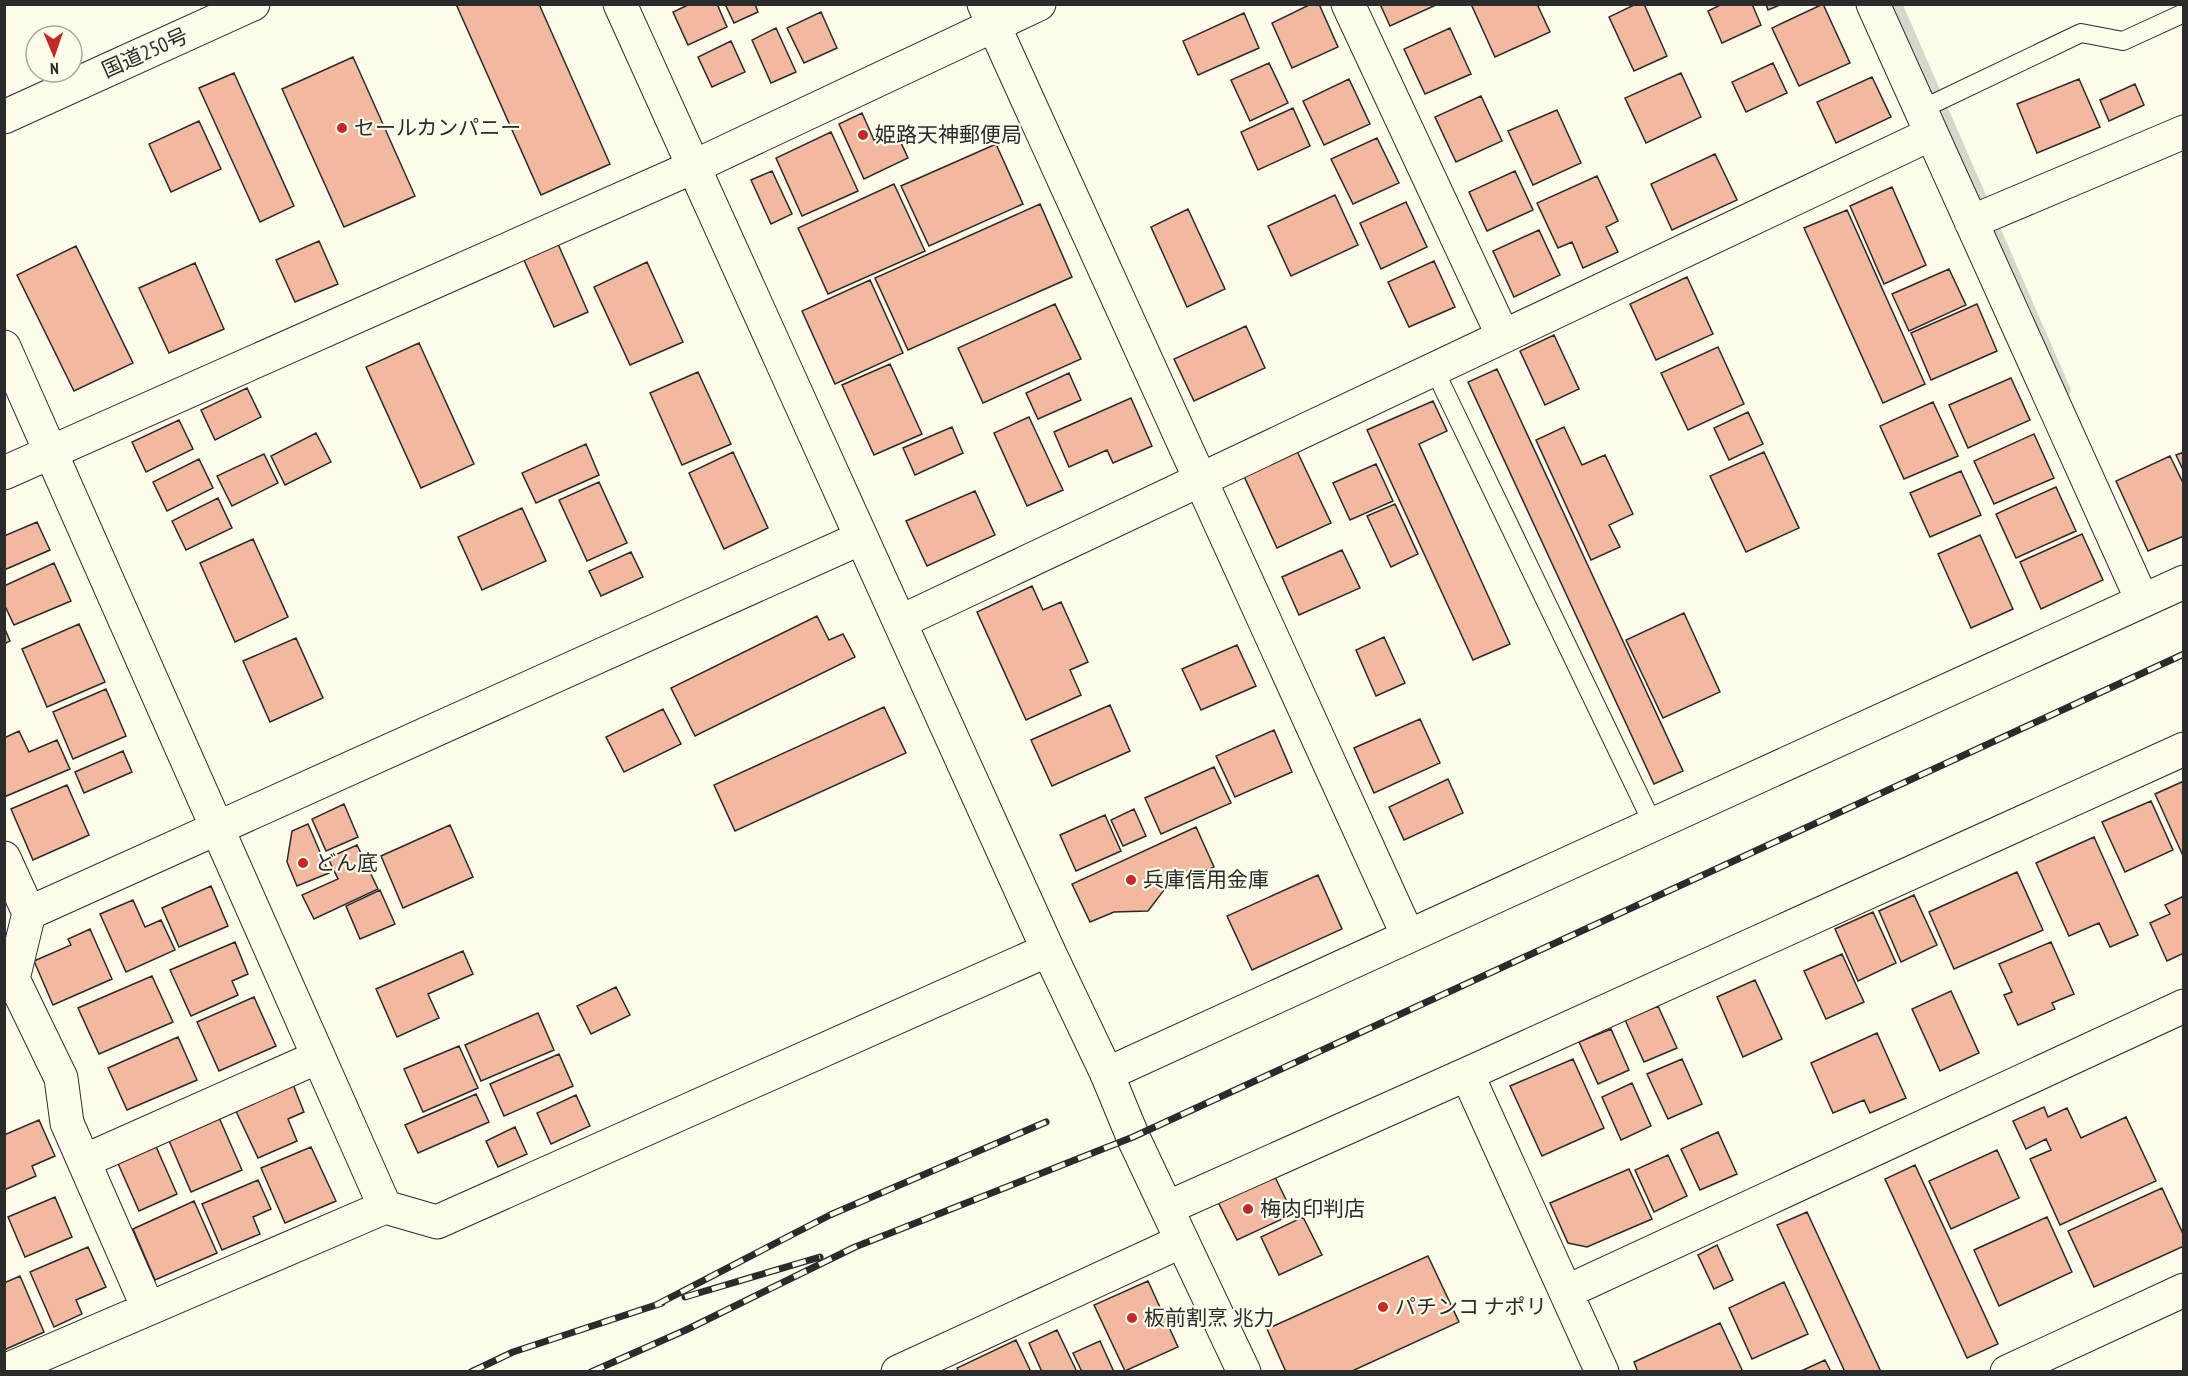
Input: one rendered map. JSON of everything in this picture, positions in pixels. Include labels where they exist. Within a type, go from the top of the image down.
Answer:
[{"type":"main road","name":"国道250号","points":[[4,117],[253,4]]},
{"type":"main road","points":[[620,4],[1048,950],[1107,1074],[1133,1137],[1244,1371]]},
{"type":"main road","points":[[4,473],[693,167],[988,15],[1039,4]]},
{"type":"main road","points":[[1348,4],[1503,336]]},
{"type":"main road","points":[[1873,4],[2142,600]]},
{"type":"main road","points":[[988,15],[1408,936]]},
{"type":"main road","points":[[900,622],[1503,336],[1926,122]]},
{"type":"main road","points":[[1971,222],[2184,132]]},
{"type":"main road","points":[[4,347],[385,1207]]},
{"type":"main road","points":[[29,913],[861,538]]},
{"type":"main road","points":[[1107,1074],[2184,582]]},
{"type":"main road","points":[[1167,1208],[2184,749]]},
{"type":"main road","points":[[4,858],[29,913],[14,979],[62,1078],[67,1123],[148,1308]]},
{"type":"main road","points":[[4,1371],[385,1207],[437,1222],[1048,950]]},
{"type":"main road","points":[[1566,1292],[2184,1006]]},
{"type":"main road","points":[[84,1161],[318,1057]]},
{"type":"main road","points":[[1467,1074],[1602,1371]]},
{"type":"main road","points":[[898,1371],[1182,1241]]},
{"type":"main road","points":[[2007,1371],[2184,1290]]},
{"type":"lane","points":[[1926,122],[2081,33],[2123,41],[2184,12]]},
{"type":"lane","points":[[1434,369],[1653,824]]},
{"type":"building","points":[[456,4],[539,4],[610,164],[541,195]]},
{"type":"building","points":[[690,4],[717,4],[727,27],[688,45],[673,12]]},
{"type":"building","points":[[725,4],[755,4],[758,12],[734,23]]},
{"type":"building","points":[[1311,4],[1319,4],[1338,47],[1292,68],[1272,23]]},
{"type":"building","points":[[1380,4],[1435,4],[1436,5],[1390,26]]},
{"type":"building","points":[[1471,4],[1537,4],[1550,32],[1495,57]]},
{"type":"building","points":[[1636,4],[1644,4],[1667,56],[1634,71],[1609,17]]},
{"type":"building","points":[[1722,4],[1752,4],[1761,25],[1722,43],[1708,11]]},
{"type":"building","points":[[1766,4],[1782,4],[1768,10]]},
{"type":"building","points":[[1823,4],[1850,63],[1799,86],[1772,28]]},
{"type":"building","points":[[821,12],[837,48],[804,63],[787,28]]},
{"type":"building","points":[[1244,13],[1259,48],[1198,75],[1183,41]]},
{"type":"building","points":[[776,28],[796,72],[771,83],[752,40]]},
{"type":"building","points":[[1450,28],[1471,74],[1425,94],[1404,49]]},
{"type":"building","points":[[731,41],[745,72],[712,87],[698,57]]},
{"type":"building","points":[[353,57],[415,196],[344,227],[282,89]]},
{"type":"building","points":[[1269,63],[1288,103],[1250,121],[1231,80]]},
{"type":"building","points":[[1773,63],[1787,93],[1746,112],[1732,82]]},
{"type":"building","points":[[234,73],[294,206],[260,222],[199,88]]},
{"type":"building","points":[[1681,73],[1701,117],[1646,143],[1625,98]]},
{"type":"building","points":[[1872,77],[1891,117],[1836,143],[1817,102]]},
{"type":"building","points":[[1349,79],[1370,124],[1324,145],[1303,101]]},
{"type":"building","points":[[2079,79],[2100,127],[2037,153],[2017,104]]},
{"type":"building","points":[[2135,84],[2144,105],[2109,121],[2100,100]]},
{"type":"building","points":[[1481,96],[1502,141],[1456,162],[1435,117]]},
{"type":"building","points":[[1293,108],[1310,146],[1258,170],[1241,132]]},
{"type":"building","points":[[1557,110],[1581,163],[1533,185],[1508,131]]},
{"type":"building","points":[[862,113],[874,140],[895,130],[908,158],[864,179],[839,124]]},
{"type":"building","points":[[199,121],[221,169],[171,192],[149,144]]},
{"type":"building","points":[[831,132],[858,191],[802,216],[776,158]]},
{"type":"building","points":[[1377,138],[1399,183],[1353,204],[1331,159]]},
{"type":"building","points":[[996,144],[1023,204],[929,246],[901,186]]},
{"type":"building","points":[[1715,154],[1737,200],[1672,230],[1651,184]]},
{"type":"building","points":[[772,171],[792,214],[771,224],[751,180]]},
{"type":"building","points":[[1515,171],[1533,210],[1487,231],[1469,192]]},
{"type":"building","points":[[1597,176],[1618,221],[1606,227],[1618,252],[1583,268],[1572,242],[1558,248],[1537,203]]},
{"type":"building","points":[[894,184],[925,251],[828,294],[798,228]]},
{"type":"building","points":[[1892,187],[1926,265],[1884,284],[1850,206]]},
{"type":"building","points":[[1335,195],[1358,245],[1291,276],[1268,226]]},
{"type":"building","points":[[1406,202],[1427,247],[1381,269],[1360,223]]},
{"type":"building","points":[[1040,204],[1072,277],[908,350],[875,278]]},
{"type":"building","points":[[1188,209],[1225,289],[1187,307],[1151,227]]},
{"type":"building","points":[[1847,210],[1925,384],[1883,403],[1804,228]]},
{"type":"building","points":[[1539,230],[1560,275],[1514,297],[1493,251]]},
{"type":"building","points":[[319,241],[338,284],[295,302],[276,260]]},
{"type":"building","points":[[558,244],[588,312],[554,327],[524,260]]},
{"type":"building","points":[[76,246],[133,363],[74,391],[17,275]]},
{"type":"building","points":[[1434,261],[1455,307],[1409,327],[1388,282]]},
{"type":"building","points":[[647,262],[683,342],[630,365],[594,287]]},
{"type":"building","points":[[195,263],[224,329],[169,353],[139,288]]},
{"type":"building","points":[[1949,269],[1966,305],[1909,331],[1892,294]]},
{"type":"building","points":[[1687,277],[1713,334],[1656,360],[1630,304]]},
{"type":"building","points":[[870,280],[903,353],[835,384],[802,311]]},
{"type":"building","points":[[1055,304],[1081,359],[983,403],[958,348]]},
{"type":"building","points":[[1977,304],[1997,351],[1931,380],[1911,333]]},
{"type":"building","points":[[1246,326],[1265,368],[1194,401],[1174,359]]},
{"type":"building","points":[[1554,335],[1579,389],[1545,405],[1520,351]]},
{"type":"building","points":[[419,343],[474,464],[421,488],[366,367]]},
{"type":"building","points":[[1718,347],[1744,404],[1688,430],[1661,373]]},
{"type":"building","points":[[890,364],[922,434],[874,455],[842,385]]},
{"type":"building","points":[[1497,369],[1683,771],[1654,784],[1468,382]]},
{"type":"building","points":[[698,372],[731,444],[682,465],[650,393]]},
{"type":"building","points":[[1069,373],[1081,400],[1038,419],[1026,393]]},
{"type":"building","points":[[2011,378],[2030,420],[1968,448],[1949,405]]},
{"type":"building","points":[[247,388],[261,417],[215,440],[201,410]]},
{"type":"building","points":[[1131,398],[1152,446],[1113,463],[1107,450],[1069,467],[1054,432]]},
{"type":"building","points":[[1433,401],[1447,431],[1419,444],[1510,644],[1473,660],[1367,430]]},
{"type":"building","points":[[1933,402],[1958,456],[1904,479],[1880,426]]},
{"type":"building","points":[[1748,412],[1763,444],[1729,460],[1714,428]]},
{"type":"building","points":[[1029,417],[1063,490],[1027,506],[994,433]]},
{"type":"building","points":[[179,420],[193,449],[146,472],[132,442]]},
{"type":"building","points":[[952,427],[963,453],[915,475],[903,448]]},
{"type":"building","points":[[1564,427],[1582,465],[1605,455],[1633,514],[1609,525],[1620,547],[1591,560],[1536,440]]},
{"type":"building","points":[[316,433],[331,462],[285,485],[271,456]]},
{"type":"building","points":[[2034,434],[2054,478],[1994,504],[1974,461]]},
{"type":"building","points":[[586,444],[599,475],[536,503],[522,473]]},
{"type":"building","points":[[1296,449],[1331,523],[1277,548],[1243,474]]},
{"type":"building","points":[[733,452],[768,528],[724,549],[689,473]]},
{"type":"building","points":[[1764,452],[1799,528],[1746,552],[1710,476]]},
{"type":"building","points":[[2184,452],[2184,472],[2176,455]]},
{"type":"building","points":[[264,454],[278,483],[232,506],[217,476]]},
{"type":"building","points":[[2170,456],[2184,485],[2184,536],[2148,551],[2116,481]]},
{"type":"building","points":[[199,459],[213,488],[167,511],[153,482]]},
{"type":"building","points":[[1376,464],[1393,501],[1350,520],[1333,483]]},
{"type":"building","points":[[1961,471],[1981,515],[1930,537],[1910,493]]},
{"type":"building","points":[[599,482],[627,543],[587,561],[559,500]]},
{"type":"building","points":[[2056,487],[2076,531],[2016,558],[1996,514]]},
{"type":"building","points":[[975,491],[995,535],[927,566],[906,521]]},
{"type":"building","points":[[218,498],[232,528],[186,550],[172,521]]},
{"type":"building","points":[[1395,504],[1418,554],[1391,567],[1367,516]]},
{"type":"building","points":[[522,508],[546,561],[482,590],[458,537]]},
{"type":"building","points":[[37,522],[50,550],[4,570],[4,536]]},
{"type":"building","points":[[2082,534],[2103,580],[2041,609],[2020,562]]},
{"type":"building","points":[[1980,535],[2013,609],[1971,628],[1938,554]]},
{"type":"building","points":[[253,539],[288,617],[235,642],[200,563]]},
{"type":"building","points":[[1342,550],[1360,588],[1299,615],[1282,577]]},
{"type":"building","points":[[631,552],[643,577],[601,596],[589,571]]},
{"type":"building","points":[[54,563],[71,601],[14,625],[4,604],[4,586]]},
{"type":"building","points":[[1032,586],[1043,610],[1061,602],[1088,662],[1070,670],[1081,695],[1026,720],[977,612]]},
{"type":"building","points":[[1684,613],[1720,692],[1663,718],[1626,640]]},
{"type":"building","points":[[817,616],[829,640],[843,634],[855,657],[695,736],[671,688]]},
{"type":"building","points":[[79,624],[105,682],[47,707],[22,649]]},
{"type":"building","points":[[4,627],[10,641],[4,644]]},
{"type":"building","points":[[1384,637],[1405,683],[1376,696],[1356,650]]},
{"type":"building","points":[[296,638],[323,698],[270,722],[243,661]]},
{"type":"building","points":[[1237,645],[1256,686],[1201,710],[1182,669]]},
{"type":"building","points":[[106,689],[126,736],[73,759],[53,712]]},
{"type":"building","points":[[1110,705],[1130,751],[1052,786],[1031,740]]},
{"type":"building","points":[[884,707],[906,753],[735,831],[714,785]]},
{"type":"building","points":[[663,709],[681,744],[624,772],[606,737]]},
{"type":"building","points":[[1420,719],[1440,763],[1374,793],[1354,748]]},
{"type":"building","points":[[1274,730],[1292,772],[1235,797],[1216,756]]},
{"type":"building","points":[[19,731],[29,752],[57,740],[70,769],[4,797],[4,738]]},
{"type":"building","points":[[123,751],[132,772],[84,793],[75,772]]},
{"type":"building","points":[[1214,767],[1231,803],[1161,834],[1145,798]]},
{"type":"building","points":[[1448,779],[1463,813],[1404,840],[1389,807]]},
{"type":"building","points":[[2184,781],[2184,858],[2155,794]]},
{"type":"building","points":[[67,785],[89,835],[33,860],[11,809]]},
{"type":"building","points":[[2151,801],[2173,850],[2125,872],[2102,822]]},
{"type":"building","points":[[344,804],[358,837],[326,851],[312,819]]},
{"type":"building","points":[[1134,809],[1146,836],[1123,846],[1111,820]]},
{"type":"building","points":[[1105,815],[1121,851],[1076,871],[1060,835]]},
{"type":"building","points":[[308,824],[329,873],[297,886],[287,862],[292,831]]},
{"type":"building","points":[[450,825],[473,877],[403,908],[381,856]]},
{"type":"building","points":[[1196,827],[1214,867],[1164,890],[1148,911],[1114,912],[1090,922],[1072,884]]},
{"type":"building","points":[[2094,837],[2138,935],[2110,947],[2099,923],[2069,936],[2036,863]]},
{"type":"building","points":[[357,845],[378,889],[314,919],[302,895],[338,879],[328,858]]},
{"type":"building","points":[[2017,872],[2043,930],[1954,969],[1929,912]]},
{"type":"building","points":[[1318,875],[1342,929],[1252,970],[1227,916]]},
{"type":"building","points":[[211,886],[228,926],[179,947],[162,908]]},
{"type":"building","points":[[380,890],[395,924],[360,939],[346,906]]},
{"type":"building","points":[[1914,895],[1937,945],[1901,962],[1879,911]]},
{"type":"building","points":[[2184,896],[2184,953],[2167,961],[2150,923],[2170,914],[2165,905]]},
{"type":"building","points":[[133,900],[145,927],[161,920],[175,950],[126,972],[100,914]]},
{"type":"building","points":[[1873,912],[1896,963],[1858,981],[1835,929]]},
{"type":"building","points":[[90,929],[112,979],[53,1005],[34,961],[71,945],[68,939]]},
{"type":"building","points":[[235,942],[248,974],[232,981],[238,995],[191,1016],[170,970]]},
{"type":"building","points":[[2051,942],[2074,994],[2052,1003],[2055,1009],[2018,1025],[2004,995],[2012,992],[1999,964]]},
{"type":"building","points":[[463,951],[473,974],[428,994],[439,1018],[397,1037],[376,989]]},
{"type":"building","points":[[1842,954],[1864,1002],[1826,1019],[1804,971]]},
{"type":"building","points":[[152,976],[173,1022],[99,1054],[78,1008]]},
{"type":"building","points":[[1755,980],[1782,1039],[1743,1057],[1717,997]]},
{"type":"building","points":[[616,987],[630,1015],[591,1034],[577,1006]]},
{"type":"building","points":[[1951,991],[1979,1053],[1940,1071],[1912,1009]]},
{"type":"building","points":[[254,997],[276,1046],[219,1071],[197,1022]]},
{"type":"building","points":[[1658,1006],[1677,1048],[1644,1062],[1625,1020]]},
{"type":"building","points":[[538,1013],[554,1050],[481,1081],[465,1045]]},
{"type":"building","points":[[1611,1029],[1629,1070],[1598,1084],[1579,1042]]},
{"type":"building","points":[[1877,1033],[1906,1098],[1870,1113],[1864,1100],[1833,1113],[1811,1063]]},
{"type":"building","points":[[178,1037],[197,1080],[127,1110],[108,1068]]},
{"type":"building","points":[[459,1046],[478,1088],[423,1112],[404,1069]]},
{"type":"building","points":[[559,1054],[573,1086],[504,1116],[490,1084]]},
{"type":"building","points":[[1573,1059],[1604,1128],[1542,1156],[1510,1086]]},
{"type":"building","points":[[1682,1059],[1702,1104],[1668,1119],[1647,1074]]},
{"type":"building","points":[[292,1082],[304,1112],[288,1119],[297,1141],[258,1158],[234,1107]]},
{"type":"building","points":[[1632,1083],[1651,1126],[1621,1140],[1602,1097]]},
{"type":"building","points":[[476,1094],[489,1122],[418,1153],[405,1125]]},
{"type":"building","points":[[576,1095],[590,1126],[551,1144],[537,1113]]},
{"type":"building","points":[[2044,1107],[2048,1117],[2067,1108],[2081,1138],[2126,1117],[2156,1181],[2060,1225],[2030,1159],[2051,1150],[2046,1139],[2026,1149],[2013,1121]]},
{"type":"building","points":[[217,1113],[242,1170],[191,1192],[167,1136]]},
{"type":"building","points":[[39,1120],[55,1156],[32,1166],[36,1176],[4,1190],[4,1135]]},
{"type":"building","points":[[515,1127],[527,1154],[498,1167],[486,1141]]},
{"type":"building","points":[[1718,1132],[1737,1174],[1700,1190],[1681,1149]]},
{"type":"building","points":[[154,1142],[177,1194],[139,1211],[116,1159]]},
{"type":"building","points":[[311,1147],[336,1201],[285,1223],[261,1168]]},
{"type":"building","points":[[1997,1150],[2019,1198],[1951,1229],[1929,1181]]},
{"type":"building","points":[[1668,1155],[1687,1196],[1654,1212],[1635,1170]]},
{"type":"building","points":[[1915,1165],[1998,1344],[1967,1358],[1885,1179]]},
{"type":"building","points":[[1629,1169],[1652,1219],[1587,1247],[1568,1243],[1550,1203]]},
{"type":"building","points":[[1274,1175],[1293,1214],[1237,1240],[1218,1202]]},
{"type":"building","points":[[258,1180],[271,1209],[253,1217],[260,1234],[222,1250],[202,1204]]},
{"type":"building","points":[[2162,1188],[2184,1236],[2184,1246],[2094,1287],[2068,1231]]},
{"type":"building","points":[[55,1197],[72,1237],[25,1257],[8,1217]]},
{"type":"building","points":[[194,1201],[217,1253],[155,1280],[133,1229]]},
{"type":"building","points":[[1807,1212],[1881,1372],[1845,1372],[1777,1225]]},
{"type":"building","points":[[1303,1217],[1322,1255],[1279,1275],[1261,1237]]},
{"type":"building","points":[[2047,1217],[2072,1272],[1999,1306],[1974,1250]]},
{"type":"building","points":[[1717,1245],[1733,1280],[1714,1289],[1698,1255]]},
{"type":"building","points":[[88,1247],[106,1287],[76,1300],[82,1314],[54,1327],[30,1272]]},
{"type":"building","name":"パチンコ ナポリ","points":[[1428,1256],[1459,1322],[1350,1372],[1286,1372],[1267,1329]]},
{"type":"building","points":[[20,1276],[44,1332],[4,1350],[4,1283]]},
{"type":"building","points":[[1148,1281],[1178,1347],[1125,1371],[1094,1305]]},
{"type":"building","points":[[1784,1282],[1808,1334],[1752,1359],[1729,1308]]},
{"type":"building","points":[[1720,1323],[1743,1372],[1638,1372],[1634,1362]]},
{"type":"building","points":[[1057,1330],[1077,1372],[1042,1372],[1029,1343]]},
{"type":"building","points":[[1016,1340],[1031,1372],[959,1372],[957,1368]]},
{"type":"building","points":[[1100,1341],[1114,1372],[1082,1372],[1073,1353]]},
{"type":"building","points":[[1825,1360],[1831,1372],[1799,1372]]},
{"type":"waterway","points":[[1896,4],[2065,391]]},
{"type":"railway","points":[[591,1372],[688,1329],[855,1247],[1133,1137],[2184,654]]},
{"type":"railway","points":[[656,1305],[830,1215],[1046,1122]]},
{"type":"railway","points":[[685,1297],[820,1257]]},
{"type":"railway","points":[[471,1372],[513,1352],[662,1303]]},
{"type":"place","name":"セールカンパニー","points":[[342,128]]},
{"type":"place","name":"姫路天神郵便局","points":[[863,135]]},
{"type":"place","name":"どん底","points":[[303,863]]},
{"type":"place","name":"兵庫信用金庫","points":[[1131,880]]},
{"type":"place","name":"梅内印判店","points":[[1248,1209]]},
{"type":"place","name":"パチンコ ナポリ","points":[[1383,1307]]},
{"type":"place","name":"板前割烹 兆力","points":[[1132,1318]]}]
